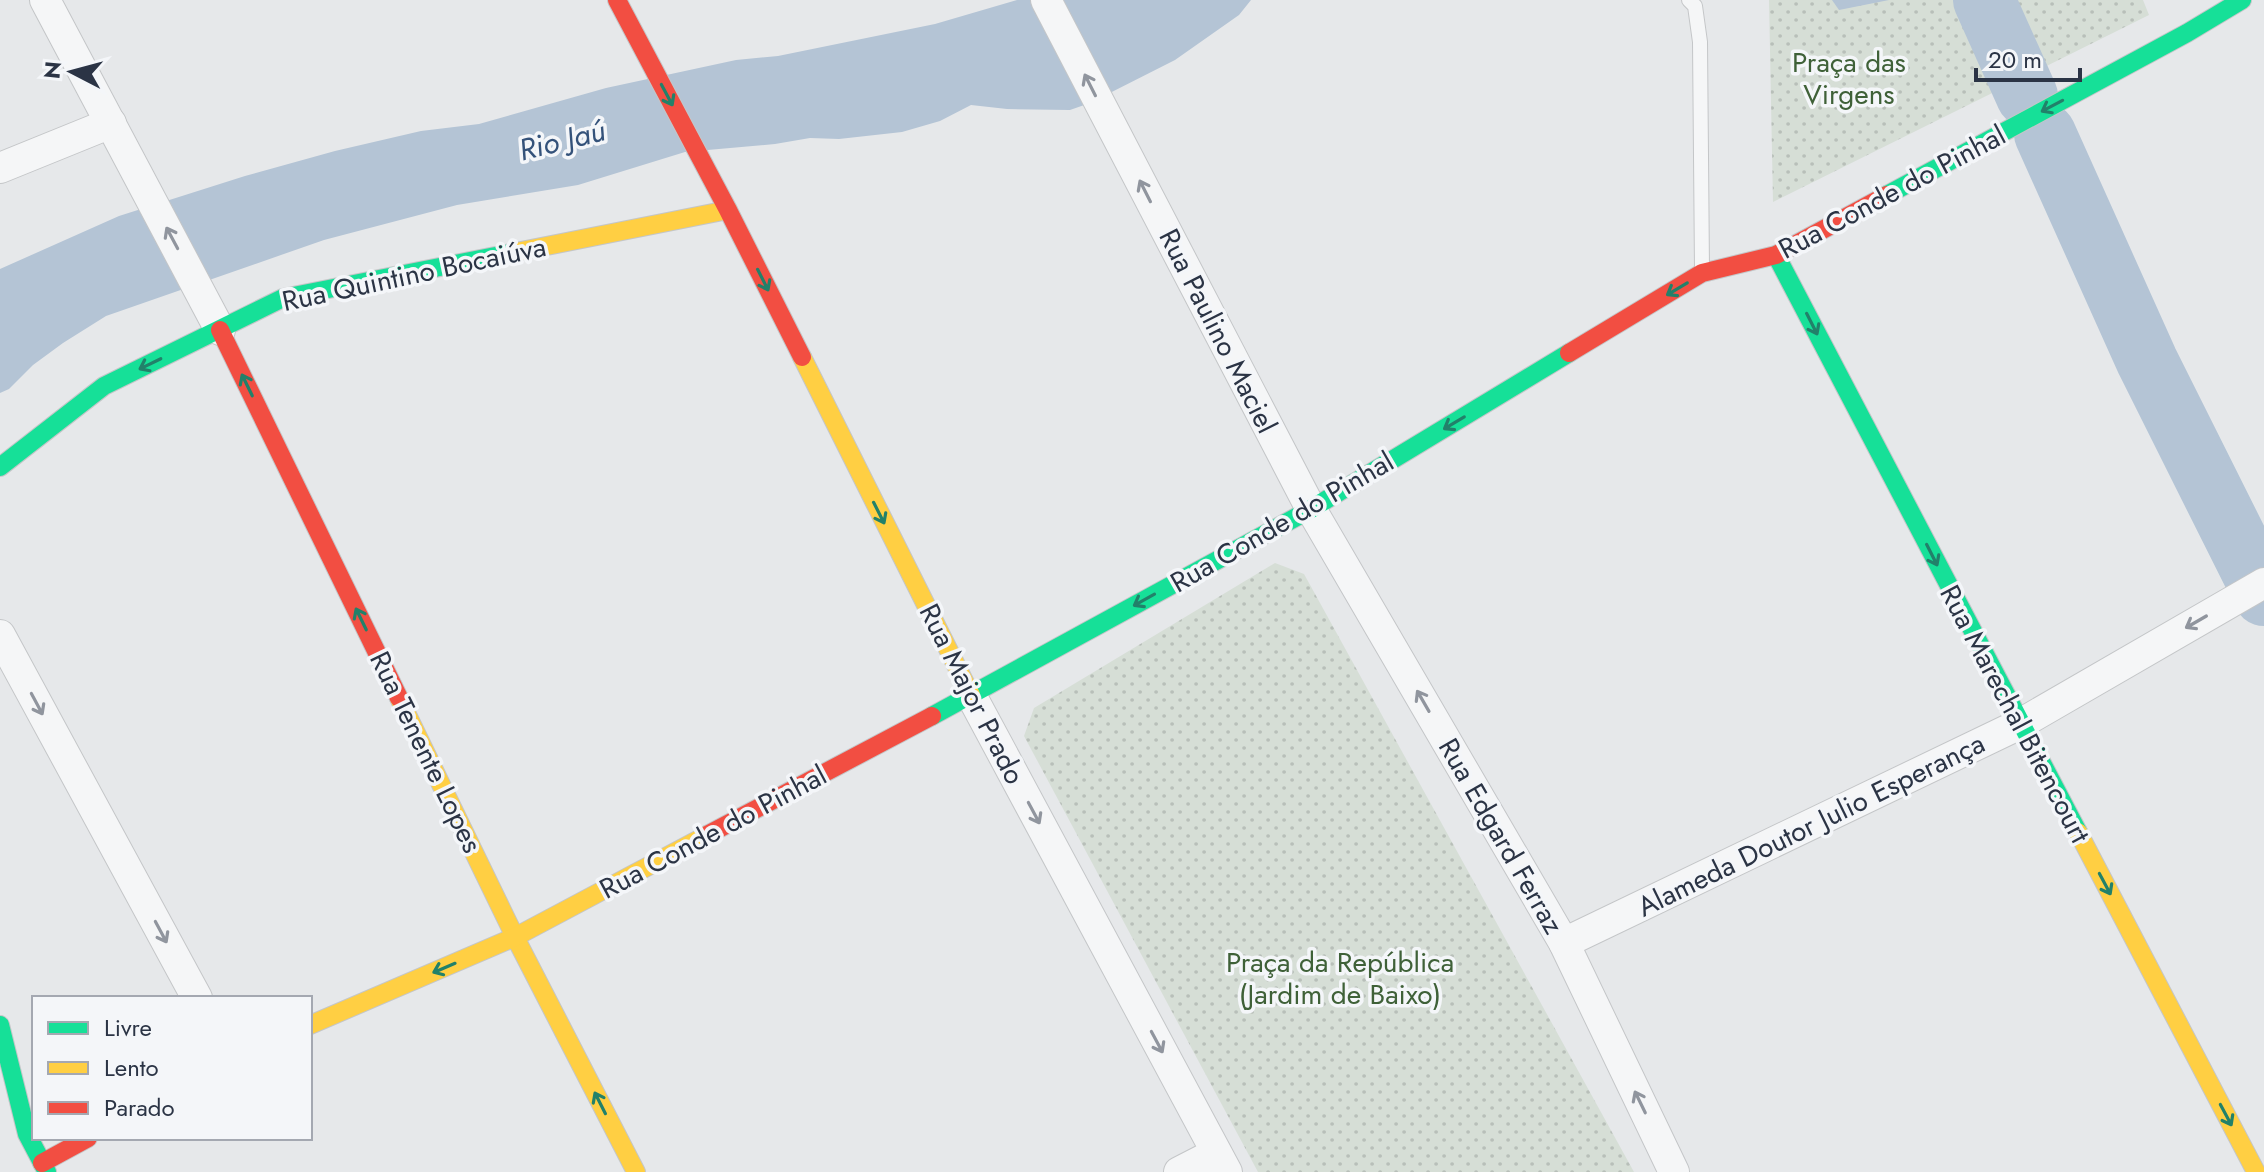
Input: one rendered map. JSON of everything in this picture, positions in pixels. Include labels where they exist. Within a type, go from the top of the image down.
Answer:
[{"type":"main road","name":"Rua Major Prado","points":[[617,0],[728,210],[971,695]]},
{"type":"main road","name":"Rua Conde do Pinhal","points":[[312,1024],[515,937],[971,695],[1311,509],[1702,273],[1776,255],[2187,33],[2242,0]]},
{"type":"main road","points":[[2178,11],[2187,33]]},
{"type":"main road","name":"Rua Quintino Bocaiúva","points":[[0,467],[104,386],[214,318],[283,298],[728,210]]},
{"type":"main road","name":"Rua Marechal Bitencourt","points":[[1776,255],[2256,1172]]},
{"type":"main road","name":"Rua Tenente Lopes","points":[[214,318],[515,937],[636,1172]]},
{"type":"main road","points":[[0,1025],[38,1169],[85,1140]]},
{"type":"street","points":[[45,0],[214,318]]},
{"type":"street","name":"Rua Paulino Maciel","points":[[1046,0],[1311,509]]},
{"type":"street","points":[[0,168],[111,123]]},
{"type":"street","name":"Rua Edgard Ferraz","points":[[1311,509],[1564,943],[1674,1172]]},
{"type":"street","name":"Alameda Doutor Julio Esperança","points":[[1564,943],[2020,724],[2264,583]]},
{"type":"street","points":[[0,635],[196,996]]},
{"type":"street","name":"Rua Major Prado","points":[[971,695],[1222,1162]]},
{"type":"street","points":[[1179,1172],[1222,1162]]},
{"type":"lane","points":[[1689,0],[1695,6],[1700,42],[1702,273]]},
{"type":"green space","name":"Praça das Virgens","points":[[1769,0],[2143,0],[2149,15],[1773,202]]},
{"type":"green space","name":"Praça da República (Jardim de Baixo)","points":[[1275,563],[1304,574],[1634,1172],[1258,1172],[1024,736],[1034,708]]},
{"type":"water","name":"Rio Jaú","points":[[1017,0],[1251,0],[1239,15],[1175,60],[1070,110],[971,105],[940,121],[902,132],[839,139],[810,138],[685,152],[578,185],[457,205],[324,240],[106,316],[63,343],[33,365],[9,389],[0,393],[0,269],[119,216],[335,151],[421,131],[479,124],[606,88],[736,60],[778,56],[935,24]]},
{"type":"water","points":[[1832,0],[1889,0],[1839,10]]},
{"type":"waterway","points":[[1984,0],[2027,96]]},
{"type":"waterway","points":[[2045,134],[2147,361],[2264,595]]},
{"type":"traffic: fast","points":[[1887,195],[2187,33],[2242,0]]},
{"type":"traffic: fast","points":[[0,467],[104,386],[283,298],[516,252]]},
{"type":"traffic: fast","points":[[1776,255],[2078,832]]},
{"type":"traffic: fast","points":[[932,716],[1311,509],[1569,353]]},
{"type":"traffic: fast","points":[[0,1025],[27,1134],[47,1172]]},
{"type":"traffic: slow","points":[[516,252],[728,210]]},
{"type":"traffic: slow","points":[[802,357],[971,695]]},
{"type":"traffic: slow","points":[[399,698],[515,937],[636,1172]]},
{"type":"traffic: slow","points":[[2078,832],[2256,1172]]},
{"type":"traffic: slow","points":[[312,1024],[515,937],[707,835]]},
{"type":"traffic: jam","points":[[617,0],[802,357]]},
{"type":"traffic: jam","points":[[1569,353],[1702,273],[1776,255],[1887,195]]},
{"type":"traffic: jam","points":[[220,330],[399,698]]},
{"type":"traffic: jam","points":[[707,835],[932,716]]},
{"type":"traffic: jam","points":[[42,1163],[84,1140]]}]
